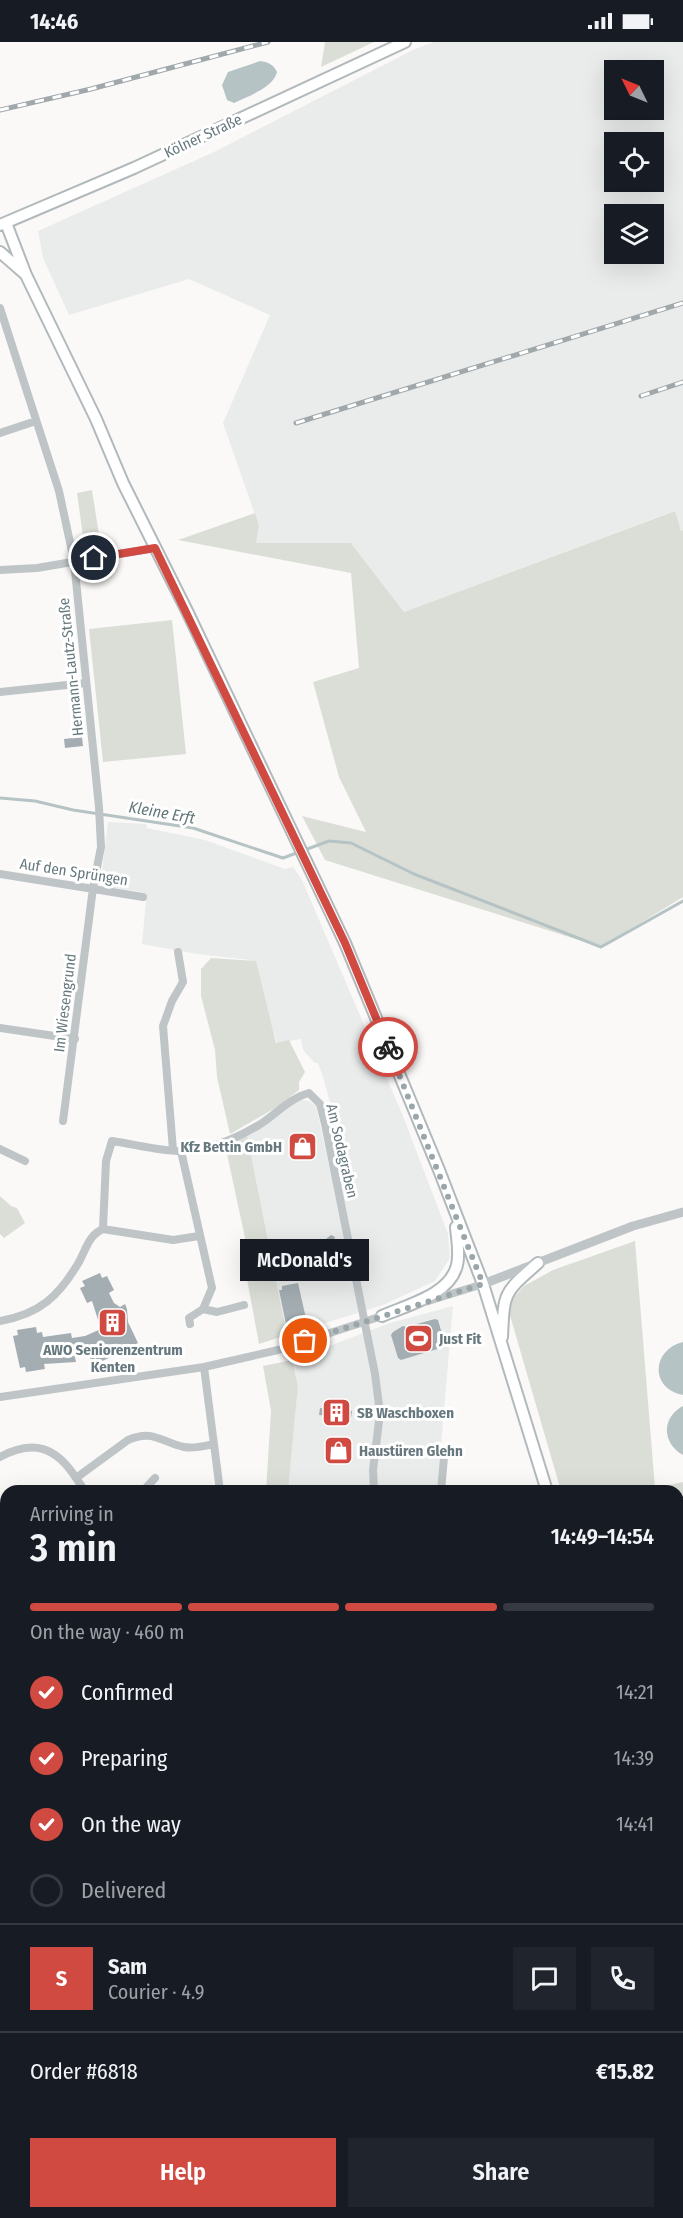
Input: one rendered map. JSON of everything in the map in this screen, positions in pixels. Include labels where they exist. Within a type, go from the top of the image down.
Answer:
[{"type":"main road","name":"Kölner Straße","points":[[3,224],[145,164],[405,42]]},
{"type":"main road","points":[[3,224],[155,548],[345,943],[483,1284],[544,1485]]},
{"type":"main road","points":[[0,252],[26,275]]},
{"type":"main road","points":[[382,1316],[428,1295],[451,1281],[459,1254],[454,1212]]},
{"type":"main road","points":[[502,1343],[505,1297],[514,1284],[538,1263]]},
{"type":"street","name":"Hermann-Lautz-Straße","points":[[0,308],[59,491],[74,561],[101,825],[101,847],[93,888]]},
{"type":"street","points":[[0,433],[36,421]]},
{"type":"street","points":[[0,570],[37,568],[155,548]]},
{"type":"street","points":[[0,692],[86,683]]},
{"type":"street","name":"Auf den Sprüngen","points":[[0,874],[143,897]]},
{"type":"street","name":"Im Wiesengrund","points":[[63,1121],[93,888]]},
{"type":"street","points":[[178,952],[183,982],[172,1001],[163,1026],[177,1151],[212,1288],[203,1310]]},
{"type":"street","points":[[0,1028],[75,1038]]},
{"type":"street","name":"Am Sodagraben","points":[[104,1229],[106,1161],[112,1141],[177,1151],[210,1146],[249,1131],[272,1117],[297,1096],[309,1093],[320,1104],[366,1321]]},
{"type":"street","points":[[0,1149],[25,1161]]},
{"type":"street","points":[[0,1395],[204,1366],[278,1350],[483,1284],[633,1226],[683,1212]]},
{"type":"street","points":[[0,1321],[32,1312],[50,1301],[68,1280],[90,1239],[95,1233],[104,1229],[173,1240],[199,1236]]},
{"type":"street","points":[[190,1324],[189,1318],[203,1310],[217,1312],[244,1305]]},
{"type":"street","points":[[366,1321],[380,1413],[373,1470],[374,1485]]},
{"type":"street","points":[[204,1366],[219,1485]]},
{"type":"street","points":[[76,1478],[128,1440],[144,1434],[188,1448],[214,1444]]},
{"type":"street","points":[[0,1457],[29,1446],[45,1450],[56,1454],[81,1485]]},
{"type":"street","points":[[442,1485],[444,1457]]},
{"type":"street","points":[[149,1485],[155,1478]]},
{"type":"shaded area","points":[[325,42],[374,42],[321,67]]},
{"type":"shaded area","points":[[434,42],[683,42],[683,530],[681,531],[674,511],[404,612],[351,543],[256,543],[259,526],[223,423],[270,315],[189,279],[69,315],[43,258],[38,231],[214,152],[413,50]]},
{"type":"shaded area","points":[[260,61],[270,64],[277,72],[271,83],[234,103],[227,100],[222,85],[228,72]]},
{"type":"shaded area","points":[[92,490],[100,541],[84,544],[77,493]]},
{"type":"shaded area","points":[[675,511],[681,531],[683,530],[683,897],[601,947],[325,860],[302,816],[366,832],[339,777],[313,682],[359,668],[351,573],[178,540],[255,513],[259,526],[256,543],[351,543],[404,612]]},
{"type":"shaded area","points":[[172,620],[186,754],[103,762],[89,629]]},
{"type":"shaded area","points":[[108,822],[146,824],[147,828],[205,840],[285,869],[293,867],[302,880],[403,1116],[448,1234],[450,1258],[435,1281],[383,1305],[287,1335],[247,1135],[264,1126],[299,1100],[309,1101],[316,1106],[329,1165],[341,1164],[323,1077],[318,1063],[315,1063],[303,1050],[301,1039],[277,1043],[250,960],[197,954],[142,944],[146,901],[143,900],[143,892],[107,887],[101,880]]},
{"type":"shaded area","points":[[211,958],[256,961],[276,1043],[289,1040],[305,1072],[299,1082],[299,1090],[277,1107],[230,1134],[217,1077],[215,1050],[201,996],[201,969]]},
{"type":"shaded area","points":[[247,1135],[287,1335],[259,1344],[244,1263],[250,1261],[225,1145]]},
{"type":"shaded area","points":[[0,1196],[11,1206],[17,1208],[25,1223],[4,1238],[0,1234]]},
{"type":"shaded area","points":[[635,1241],[655,1485],[559,1485],[507,1305],[524,1286],[553,1270]]},
{"type":"shaded area","points":[[453,1306],[438,1485],[289,1485],[298,1386],[292,1360],[390,1323]]},
{"type":"shaded area","points":[[683,1342],[683,1395],[672,1391],[665,1385],[660,1378],[659,1369],[660,1361],[665,1353],[672,1346]]},
{"type":"shaded area","points":[[292,1360],[298,1386],[289,1485],[266,1485],[271,1411],[263,1366]]},
{"type":"shaded area","points":[[683,1406],[683,1455],[671,1444],[667,1430],[671,1417]]},
{"type":"building","points":[[82,737],[83,746],[65,748],[64,739]]},
{"type":"building","points":[[331,1235],[335,1237],[333,1244],[339,1271],[307,1277],[300,1244],[326,1239]]},
{"type":"building","name":"AWO Seniorenzentrum Kenten","points":[[100,1273],[102,1278],[107,1276],[114,1290],[109,1293],[114,1303],[120,1307],[125,1304],[128,1322],[138,1343],[134,1345],[136,1350],[128,1354],[125,1346],[111,1353],[113,1356],[98,1363],[96,1358],[91,1360],[89,1355],[75,1357],[76,1362],[44,1364],[45,1369],[26,1372],[25,1367],[20,1368],[13,1336],[18,1335],[17,1330],[36,1327],[37,1333],[42,1332],[43,1337],[71,1333],[72,1338],[85,1336],[101,1329],[92,1301],[87,1303],[80,1288],[85,1286],[82,1281]]},
{"type":"building","points":[[298,1283],[307,1323],[287,1329],[279,1290],[282,1290],[282,1286]]},
{"type":"building","name":"Just Fit","points":[[438,1320],[444,1347],[401,1360],[398,1358],[391,1335],[393,1332],[403,1326]]},
{"type":"building","name":"SB Waschboxen","points":[[320,1408],[352,1411],[351,1418],[319,1415]]},
{"type":"waterway","name":"Kleine Erft","points":[[0,798],[35,801],[73,810],[193,828],[283,858],[329,841],[351,843],[414,874],[601,947],[683,901]]},
{"type":"railway","points":[[0,110],[91,89],[268,42]]},
{"type":"railway","points":[[296,423],[683,303]]},
{"type":"railway","points":[[641,396],[683,382]]},
{"type":"way so far","points":[[305,1341],[483,1284],[388,1047]]},
{"type":"place","name":"Kfz Bettin GmbH","points":[[303,1147]]},
{"type":"place","name":"AWO Seniorenzentrum Kenten","points":[[113,1323]]},
{"type":"place","name":"Just Fit","points":[[418,1339]]},
{"type":"place","name":"McDonald's","points":[[305,1341]]},
{"type":"place","name":"SB Waschboxen","points":[[336,1413]]},
{"type":"place","name":"Haustüren Glehn","points":[[338,1451]]},
{"type":"route","points":[[94,558],[155,548],[345,943],[388,1047]]}]
